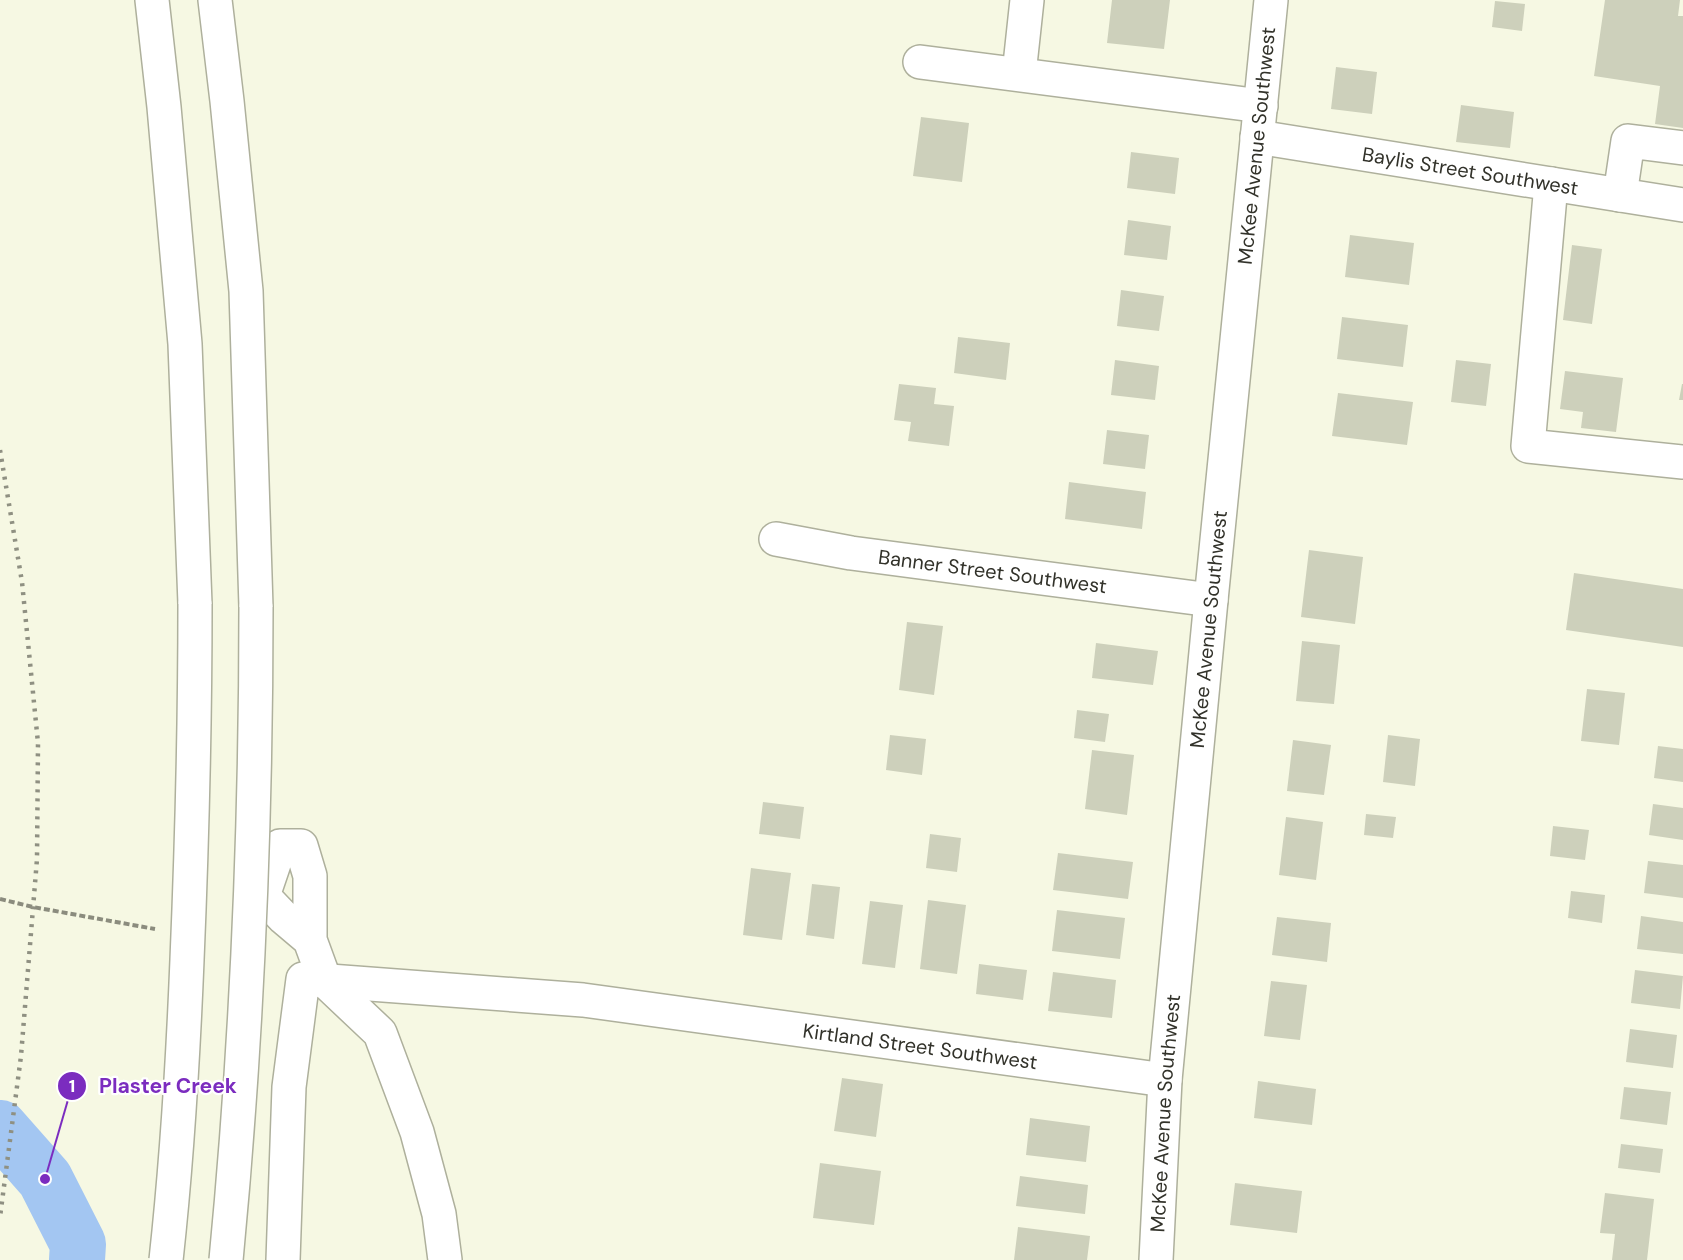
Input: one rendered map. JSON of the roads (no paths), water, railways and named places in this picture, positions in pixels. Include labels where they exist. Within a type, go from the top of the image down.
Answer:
[{"type":"main road","points":[[152,0],[164,107],[184,344],[195,604],[192,858],[179,1112],[166,1260]]},
{"type":"main road","points":[[215,0],[246,291],[256,607],[253,850],[238,1123],[226,1260]]},
{"type":"main road","points":[[1019,74],[1027,0]]},
{"type":"main road","name":"McKee Avenue Southwest","points":[[1156,1260],[1166,1080],[1271,0]]},
{"type":"main road","name":"Baylis Street Southwest","points":[[920,62],[1019,74],[1551,184],[1683,205]]},
{"type":"main road","points":[[1620,195],[1628,141],[1683,148]]},
{"type":"main road","points":[[1551,184],[1528,446],[1683,462]]},
{"type":"main road","name":"Banner Street Southwest","points":[[776,538],[850,554],[1211,600]]},
{"type":"main road","points":[[310,940],[325,981],[380,1033],[417,1132],[439,1214],[445,1260]]},
{"type":"main road","name":"Kirtland Street Southwest","points":[[283,1260],[289,1087],[303,979],[583,999],[1166,1080]]},
{"type":"waterway","points":[[0,1128],[45,1179],[78,1244],[77,1260]]},
{"type":"railway","points":[[0,450],[22,582],[38,743],[37,859],[21,1056],[0,1217]]},
{"type":"place","name":"Plaster Creek","points":[[45,1179]]}]
